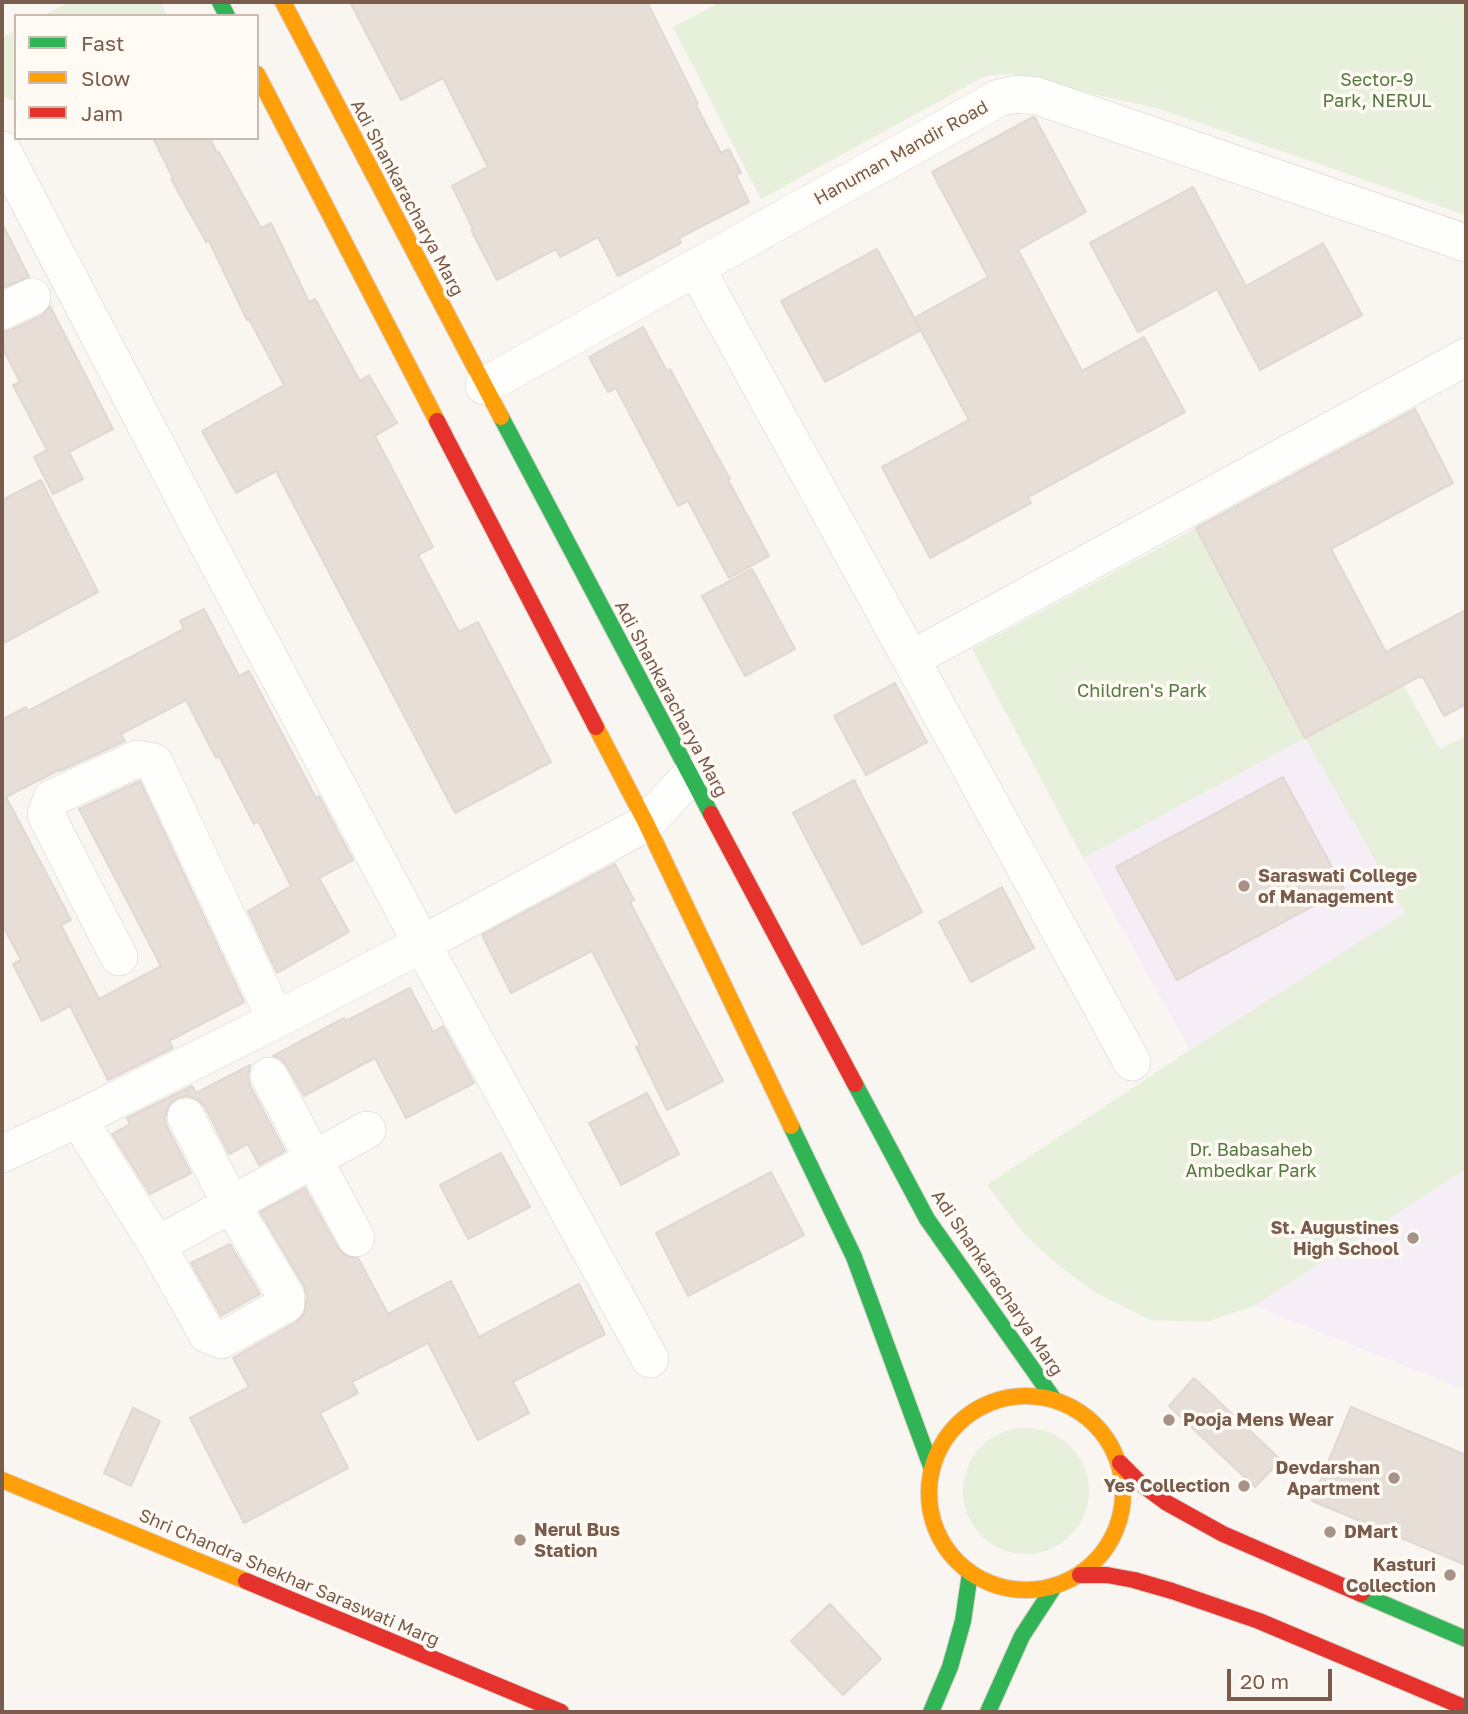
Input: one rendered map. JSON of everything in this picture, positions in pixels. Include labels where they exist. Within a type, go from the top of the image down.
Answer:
[{"type":"main road","name":"Adi Shankaracharya Marg","points":[[283,2],[690,776],[927,1219],[1053,1398]]},
{"type":"main road","points":[[259,78],[646,823],[854,1257],[932,1469]]},
{"type":"main road","points":[[1120,1463],[1124,1494],[1118,1527],[1101,1555],[1080,1575],[1054,1587],[1025,1591],[996,1586],[970,1573],[949,1553],[935,1527],[929,1498],[932,1469],[943,1442],[963,1418],[990,1402],[1021,1395],[1053,1398],[1082,1412],[1090,1419],[1105,1434],[1120,1463],[1140,1483],[1167,1503],[1223,1534],[1283,1562],[1466,1639]]},
{"type":"main road","name":"Shri Chandra Shekhar Saraswati Marg","points":[[2,1479],[561,1712]]},
{"type":"main road","points":[[931,1712],[950,1667],[963,1621],[970,1573]]},
{"type":"main road","points":[[1080,1575],[1107,1575],[1172,1591],[1259,1621],[1466,1708]]},
{"type":"main road","points":[[988,1712],[1023,1636],[1054,1587]]},
{"type":"street","name":"Hanuman Mandir Road","points":[[484,386],[999,98],[1017,94],[1037,96],[1466,243]]},
{"type":"street","points":[[2,153],[422,944],[650,1359]]},
{"type":"street","points":[[696,268],[1132,1062]]},
{"type":"street","points":[[911,659],[1466,357]]},
{"type":"street","points":[[119,957],[46,815],[52,798],[137,760],[154,762],[276,1020]]},
{"type":"street","points":[[2,1154],[276,1020],[646,823],[690,776]]},
{"type":"street","points":[[269,1076],[356,1238]]},
{"type":"street","points":[[80,1118],[207,1334],[222,1340],[286,1304],[286,1296],[231,1205],[186,1116]]},
{"type":"street","points":[[157,1245],[367,1130]]},
{"type":"shaded area","name":"Saraswati College of Management","points":[[1305,738],[1405,914],[1190,1050],[1083,858]]},
{"type":"shaded area","name":"St. Augustines High School","points":[[1466,1169],[1466,1390],[1254,1306]]},
{"type":"green space","points":[[69,2],[160,2],[166,14],[47,14]]},
{"type":"green space","name":"Sector-9 Park, NERUL","points":[[721,2],[1466,2],[1466,215],[1160,109],[1012,74],[985,76],[761,199],[673,27]]},
{"type":"green space","points":[[14,31],[14,101],[2,96],[2,38]]},
{"type":"green space","name":"Children's Park","points":[[1196,528],[1305,738],[1083,858],[972,649]]},
{"type":"green space","name":"Dr. Babasaheb Ambedkar Park","points":[[1403,685],[1440,749],[1466,736],[1466,1169],[1254,1306],[1207,1322],[1150,1320],[1096,1293],[1059,1266],[1025,1235],[987,1185],[1190,1050],[1405,913],[1305,738]]},
{"type":"green space","points":[[1026,1428],[1050,1433],[1070,1447],[1084,1467],[1089,1491],[1084,1515],[1070,1535],[1050,1549],[1026,1554],[1002,1549],[982,1535],[968,1515],[963,1491],[968,1467],[982,1447],[1002,1433]]},
{"type":"building","points":[[350,2],[647,2],[721,153],[729,149],[741,173],[736,175],[749,202],[679,238],[681,243],[618,276],[598,237],[560,257],[556,249],[497,280],[452,186],[488,167],[443,78],[401,100]]},
{"type":"building","points":[[1033,117],[1086,212],[1018,250],[1082,371],[1144,337],[1185,412],[1028,497],[1031,503],[930,558],[882,467],[969,420],[914,318],[988,277],[932,172]]},
{"type":"building","points":[[154,140],[211,140],[261,228],[271,223],[309,302],[315,299],[360,381],[369,375],[397,423],[375,436],[433,547],[418,555],[459,632],[478,622],[551,762],[455,813],[276,471],[236,493],[202,431],[284,385],[249,319],[247,320],[209,241],[206,242],[171,179],[173,178]]},
{"type":"building","points":[[1193,187],[1246,286],[1323,243],[1362,315],[1260,370],[1217,289],[1138,332],[1090,243]]},
{"type":"building","points":[[2,223],[29,277],[2,288]]},
{"type":"building","points":[[877,249],[921,330],[825,382],[781,301]]},
{"type":"building","points":[[50,306],[113,429],[69,452],[83,479],[53,494],[34,457],[47,450],[13,385],[20,382],[2,347],[2,332],[41,316]]},
{"type":"building","points":[[643,327],[667,371],[670,369],[769,556],[729,578],[688,501],[678,506],[616,388],[608,392],[589,357]]},
{"type":"building","points":[[1415,409],[1453,483],[1331,549],[1386,652],[1466,610],[1466,704],[1444,716],[1420,676],[1305,738],[1196,528]]},
{"type":"building","points":[[41,480],[98,592],[2,644],[2,500]]},
{"type":"building","points":[[752,569],[795,649],[745,676],[702,596]]},
{"type":"building","points":[[204,609],[239,676],[249,671],[316,798],[319,796],[353,860],[319,878],[349,932],[277,973],[248,911],[291,886],[258,821],[254,824],[186,700],[121,734],[125,741],[6,797],[71,920],[61,925],[99,999],[161,966],[79,809],[140,781],[244,1002],[169,1041],[173,1048],[108,1080],[70,1006],[42,1021],[13,964],[21,960],[2,924],[2,720],[26,707],[28,711],[184,629],[180,621]]},
{"type":"building","points":[[895,683],[927,742],[866,775],[834,716]]},
{"type":"building","points":[[1283,777],[1344,889],[1177,980],[1116,867]]},
{"type":"building","points":[[854,780],[922,912],[862,945],[793,813]]},
{"type":"building","points":[[615,864],[634,900],[630,902],[723,1081],[667,1110],[636,1047],[640,1045],[592,951],[511,993],[482,935]]},
{"type":"building","points":[[1002,887],[1034,948],[971,982],[939,922]]},
{"type":"building","points":[[410,988],[433,1032],[443,1026],[474,1083],[406,1118],[375,1058],[304,1096],[287,1066],[281,1059],[273,1056],[344,1018],[346,1021]]},
{"type":"building","points":[[250,1065],[250,1086],[285,1151],[259,1165],[248,1144],[229,1154],[205,1107],[188,1096],[177,1098],[169,1105],[165,1117],[167,1127],[191,1173],[150,1194],[112,1134],[130,1124],[127,1118],[192,1086],[196,1093]]},
{"type":"building","points":[[647,1093],[679,1154],[621,1185],[589,1123]]},
{"type":"building","points":[[501,1153],[530,1207],[468,1239],[440,1185]]},
{"type":"building","points":[[771,1172],[804,1235],[688,1296],[656,1233]]},
{"type":"building","points":[[305,1188],[338,1248],[346,1256],[358,1258],[388,1314],[451,1281],[479,1337],[579,1284],[605,1334],[513,1382],[529,1413],[478,1440],[428,1343],[352,1382],[358,1393],[320,1413],[348,1468],[244,1523],[190,1418],[249,1387],[233,1358],[296,1322],[304,1314],[307,1296],[304,1286],[260,1212]]},
{"type":"building","points":[[230,1244],[260,1294],[221,1316],[191,1263]]},
{"type":"building","points":[[1194,1378],[1281,1460],[1255,1487],[1169,1406]]},
{"type":"building","name":"Devdarshan Apartment","points":[[1351,1407],[1466,1455],[1466,1565],[1312,1501]]},
{"type":"building","points":[[133,1408],[160,1421],[131,1486],[104,1473]]},
{"type":"building","points":[[830,1604],[881,1659],[843,1695],[791,1641]]},
{"type":"traffic: fast","points":[[220,2],[226,14]]},
{"type":"traffic: fast","points":[[501,417],[711,814]]},
{"type":"traffic: fast","points":[[855,1084],[927,1219],[1053,1398]]},
{"type":"traffic: fast","points":[[791,1126],[854,1257],[932,1469]]},
{"type":"traffic: fast","points":[[931,1712],[950,1667],[963,1621],[970,1573]]},
{"type":"traffic: fast","points":[[988,1712],[1022,1636],[1054,1587]]},
{"type":"traffic: fast","points":[[1361,1594],[1466,1639]]},
{"type":"traffic: slow","points":[[283,2],[501,417]]},
{"type":"traffic: slow","points":[[259,78],[437,421]]},
{"type":"traffic: slow","points":[[596,727],[646,823],[791,1126]]},
{"type":"traffic: slow","points":[[1026,1396],[1063,1403],[1095,1424],[1116,1456],[1123,1493],[1116,1530],[1095,1562],[1063,1583],[1026,1590],[989,1583],[957,1562],[936,1530],[929,1493],[936,1456],[957,1424],[989,1403],[1026,1396]]},
{"type":"traffic: slow","points":[[2,1480],[246,1581]]},
{"type":"traffic: jam","points":[[437,421],[596,727]]},
{"type":"traffic: jam","points":[[711,814],[855,1084]]},
{"type":"traffic: jam","points":[[1120,1463],[1140,1483],[1167,1503],[1223,1534],[1361,1594]]},
{"type":"traffic: jam","points":[[1080,1575],[1107,1575],[1172,1591],[1259,1621],[1466,1708]]},
{"type":"traffic: jam","points":[[246,1581],[561,1712]]},
{"type":"place","name":"Saraswati College of Management","points":[[1244,886]]},
{"type":"place","name":"St. Augustines High School","points":[[1413,1238]]},
{"type":"place","name":"Pooja Mens Wear","points":[[1169,1420]]},
{"type":"place","name":"Devdarshan Apartment","points":[[1394,1478]]},
{"type":"place","name":"Yes Collection","points":[[1244,1486]]},
{"type":"place","name":"DMart","points":[[1330,1532]]},
{"type":"place","name":"Nerul Bus Station","points":[[520,1540]]},
{"type":"place","name":"Kasturi Collection","points":[[1450,1575]]}]
